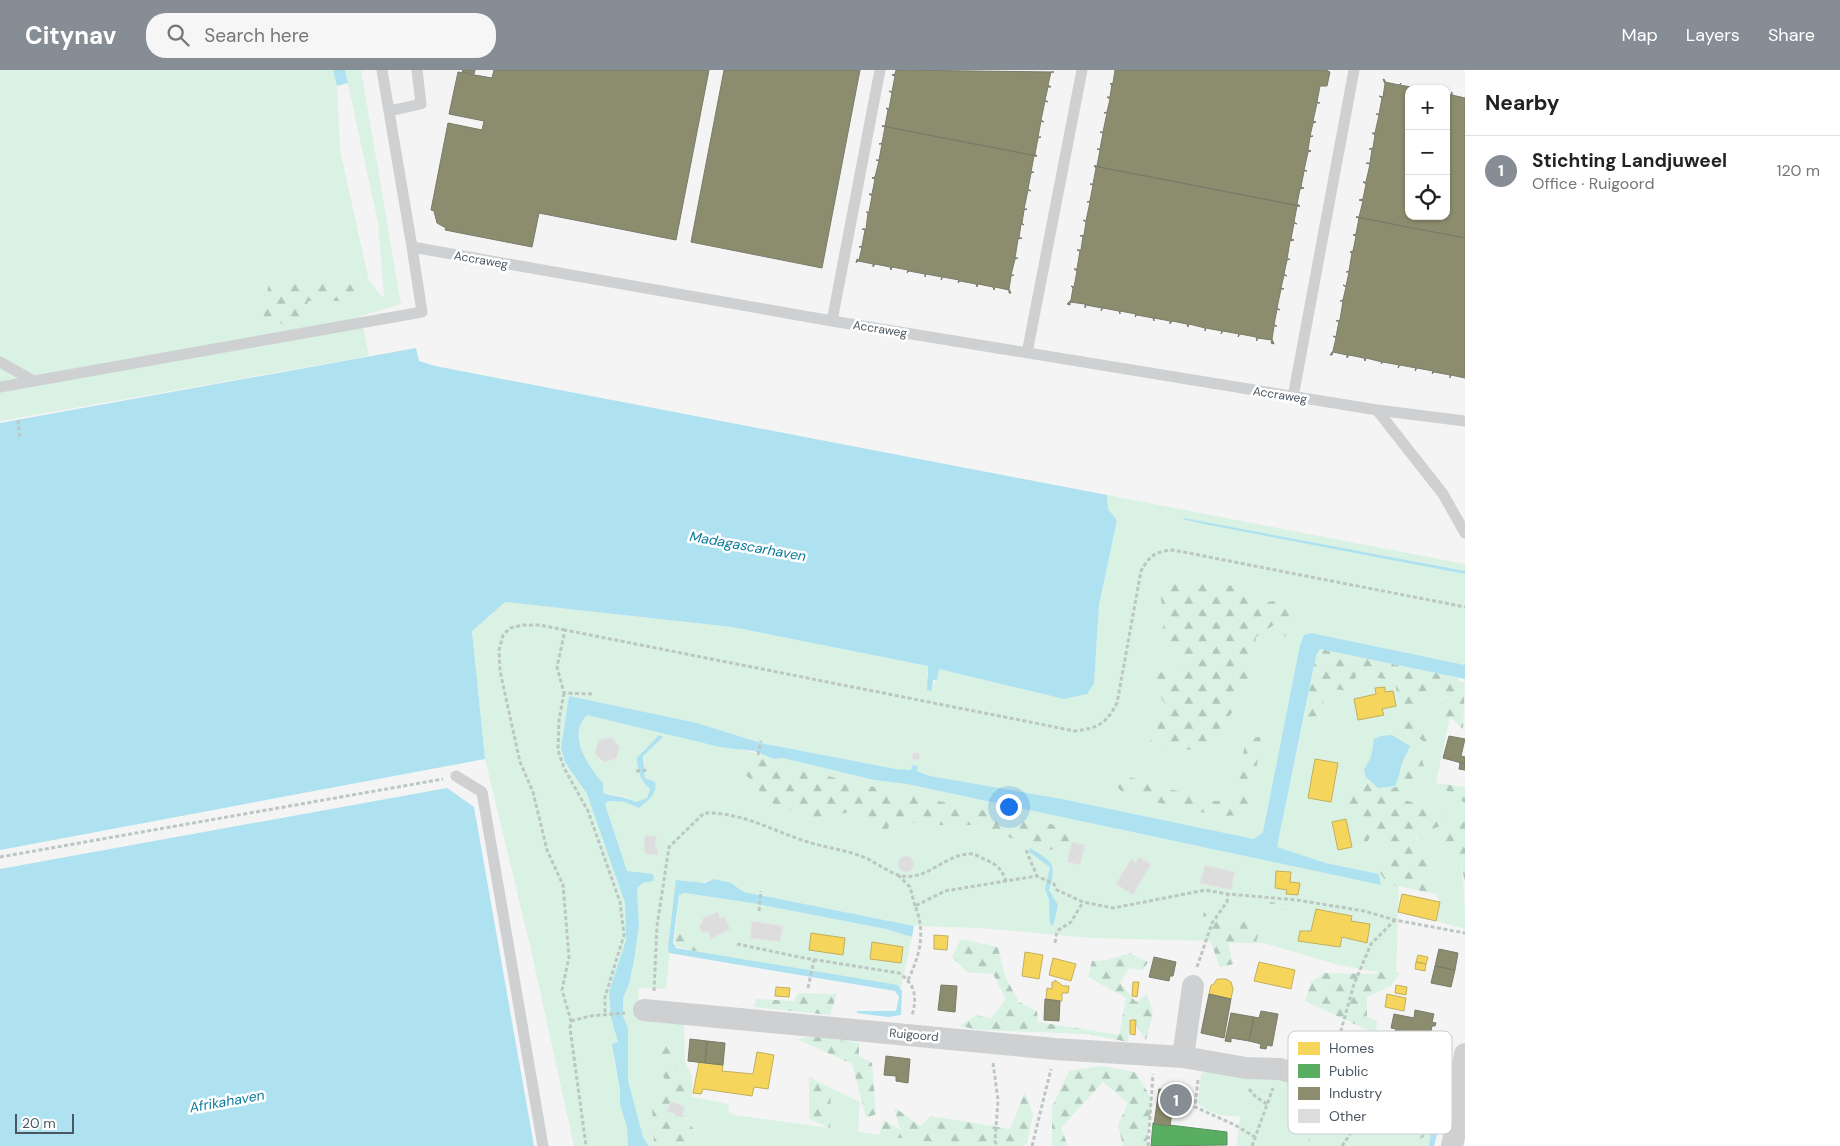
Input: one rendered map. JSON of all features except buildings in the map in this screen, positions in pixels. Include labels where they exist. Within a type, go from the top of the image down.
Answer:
[{"type":"street","points":[[1192,1058],[1193,986]]},
{"type":"street","name":"Ruigoord","points":[[643,1011],[1056,1049],[1192,1058],[1246,1068],[1280,1069],[1288,1071]]},
{"type":"street","points":[[1452,1146],[1459,1113],[1465,1054]]},
{"type":"lane","points":[[0,387],[422,312],[382,70]]},
{"type":"lane","points":[[389,111],[421,104],[417,70]]},
{"type":"lane","points":[[832,321],[880,70]]},
{"type":"lane","points":[[1027,353],[1082,70]]},
{"type":"lane","points":[[1293,397],[1354,70]]},
{"type":"lane","name":"Accraweg","points":[[412,247],[832,321],[1293,397],[1465,422]]},
{"type":"lane","points":[[0,362],[34,381]]},
{"type":"lane","points":[[1377,410],[1443,494],[1465,533]]},
{"type":"lane","points":[[456,776],[482,792],[542,1146]]},
{"type":"path","points":[[18,420],[20,438]]},
{"type":"path","points":[[586,1146],[570,1028],[572,1021],[562,990],[568,956],[563,885],[546,850],[533,792],[520,762],[500,671],[499,650],[503,635],[516,626],[539,625],[1075,731],[1093,729],[1109,718],[1117,703],[1141,571],[1147,559],[1159,551],[1173,550],[1465,607]]},
{"type":"path","points":[[565,630],[557,668],[564,693],[559,720],[558,750],[564,768],[588,811],[620,902],[624,935],[605,997],[605,1016]]},
{"type":"path","points":[[564,693],[592,694]]},
{"type":"path","points":[[758,755],[761,741]]},
{"type":"path","points":[[636,771],[648,770]]},
{"type":"path","points":[[0,857],[456,776]]},
{"type":"path","points":[[572,1021],[590,1016],[643,1011],[668,846],[704,813],[721,813],[750,819],[802,840],[861,856],[898,875],[910,887],[922,923],[919,958],[908,980]]},
{"type":"path","points":[[1026,850],[1037,876]]},
{"type":"path","points":[[898,875],[912,877],[924,874],[949,860],[968,854],[993,863],[1002,870],[1006,881]]},
{"type":"path","points":[[915,906],[945,891],[1037,876],[1054,884],[1057,890],[1083,902],[1113,908],[1191,891],[1205,890],[1228,894],[1298,900],[1364,911],[1395,920],[1465,934]]},
{"type":"path","points":[[759,911],[761,891]]},
{"type":"path","points":[[1193,986],[1195,972],[1212,923],[1227,902],[1228,894]]},
{"type":"path","points":[[1054,943],[1057,931],[1071,922],[1083,902]]},
{"type":"path","points":[[1341,1031],[1354,984],[1371,944],[1395,920]]},
{"type":"path","points":[[738,944],[814,960],[899,973],[908,980],[916,1000],[908,1035]]},
{"type":"path","points":[[808,988],[814,960]]},
{"type":"path","points":[[993,1043],[992,1070],[998,1100],[995,1141],[997,1146]]},
{"type":"path","points":[[1032,1146],[1056,1049]]},
{"type":"path","points":[[1148,1146],[1154,1055]]},
{"type":"path","points":[[1192,1058],[1195,1108],[1235,1125],[1255,1137]]},
{"type":"path","points":[[1252,1146],[1280,1069]]},
{"type":"path","points":[[1342,1146],[1350,1134]]},
{"type":"green space","points":[[0,70],[333,70],[337,86],[340,150],[369,281],[382,297],[384,295],[378,223],[345,70],[361,70],[401,304],[361,316],[369,356],[0,421]],"holes":[[[270,282],[357,300],[307,301],[264,319]]]},
{"type":"green space","points":[[269,282],[354,285],[357,301],[308,301],[307,323],[289,325],[263,320]]},
{"type":"green space","points":[[1107,495],[1465,564],[1465,571],[1184,518],[1465,574],[1465,665],[1311,633],[1304,635],[1300,645],[1263,832],[1254,839],[1062,799],[930,776],[917,771],[918,766],[912,765],[911,770],[896,769],[761,743],[697,723],[569,696],[561,748],[565,762],[587,794],[625,903],[626,940],[609,992],[611,1018],[618,1042],[614,1061],[620,1091],[620,1105],[627,1127],[628,1146],[574,1146],[531,950],[485,759],[472,630],[505,602],[732,627],[928,666],[926,678],[929,679],[932,691],[939,669],[1064,699],[1094,683],[1099,605],[1117,520],[1108,509]]},
{"type":"green space","points":[[1200,578],[1236,587],[1252,605],[1274,601],[1298,608],[1285,637],[1275,624],[1256,637],[1247,691],[1205,751],[1148,746],[1166,705],[1147,677],[1180,666],[1164,638],[1161,596],[1176,583]]},
{"type":"green space","points":[[1320,649],[1459,678],[1458,681],[1465,682],[1463,729],[1450,717],[1441,717],[1440,701],[1452,698],[1424,691],[1416,725],[1437,732],[1431,741],[1426,761],[1423,741],[1402,727],[1395,681],[1357,674],[1349,691],[1327,688],[1319,720],[1304,718],[1316,656]]},
{"type":"green space","points":[[1357,674],[1395,681],[1402,727],[1423,741],[1426,759],[1431,741],[1437,732],[1416,725],[1424,690],[1453,699],[1440,701],[1450,717],[1436,783],[1465,803],[1456,821],[1420,804],[1403,800],[1424,767],[1408,762],[1399,786],[1375,793],[1360,819],[1366,846],[1374,829],[1396,845],[1388,884],[1399,887],[1396,975],[1338,965],[1264,943],[1228,943],[1233,964],[1220,967],[1212,941],[1093,938],[980,928],[914,926],[744,892],[736,886],[714,879],[700,883],[677,880],[666,989],[639,988],[638,1013],[684,1019],[685,1061],[692,1077],[692,1097],[729,1104],[728,1112],[734,1115],[830,1128],[831,1088],[860,1102],[858,1132],[962,1146],[707,1146],[677,1107],[690,1102],[671,1093],[654,1143],[657,1146],[649,1146],[643,1137],[628,1080],[628,1028],[623,1016],[623,998],[629,984],[634,961],[639,924],[637,888],[643,883],[654,881],[636,872],[627,871],[605,804],[608,801],[625,802],[639,808],[651,797],[655,782],[645,778],[644,750],[640,762],[640,776],[645,785],[650,789],[647,798],[636,802],[627,797],[603,793],[603,783],[586,760],[579,741],[581,723],[587,715],[764,755],[742,759],[740,771],[753,781],[766,801],[816,820],[853,811],[886,835],[890,819],[924,825],[971,825],[1048,850],[1086,844],[904,794],[780,765],[783,758],[874,780],[907,784],[1381,885],[1379,874],[1326,863],[1277,847],[1304,718],[1319,720],[1327,688]]},
{"type":"green space","points":[[1261,737],[1253,790],[1244,815],[1220,816],[1146,800],[1122,792],[1114,783],[1109,771],[1211,801],[1235,801],[1246,738]]},
{"type":"green space","points":[[764,755],[774,759],[783,758],[781,765],[904,794],[1084,831],[1087,844],[1048,850],[971,825],[924,825],[891,819],[886,835],[853,811],[816,820],[766,801],[753,781],[740,771],[742,759]]},
{"type":"green space","points":[[1421,755],[1424,767],[1404,800],[1420,804],[1456,820],[1465,804],[1465,883],[1457,845],[1449,855],[1440,843],[1443,825],[1417,835],[1415,848],[1421,858],[1438,869],[1420,868],[1436,894],[1388,884],[1374,864],[1396,845],[1374,829],[1365,847],[1360,819],[1341,802],[1362,777],[1375,793],[1399,786],[1408,762]]},
{"type":"green space","points":[[1436,783],[1465,787],[1465,803]]},
{"type":"green space","points":[[1443,825],[1449,855],[1457,845],[1464,887],[1465,929],[1436,921],[1440,902],[1419,867],[1436,869],[1421,858],[1415,848],[1418,835]]},
{"type":"green space","points":[[681,893],[752,903],[886,929],[912,937],[901,987],[703,953],[703,941],[691,936],[688,925],[677,920],[679,895]]},
{"type":"green space","points":[[1208,900],[1236,930],[1248,916],[1262,918],[1256,943],[1228,943],[1233,964],[1220,967],[1202,919]]},
{"type":"green space","points":[[1270,902],[1310,906],[1309,914],[1269,907]]},
{"type":"green space","points":[[677,920],[688,925],[692,936],[703,941],[703,953],[674,946]]},
{"type":"green space","points":[[961,939],[998,947],[1005,976],[1019,1002],[1037,1011],[1038,1022],[1119,1035],[1126,998],[1088,977],[1092,961],[1107,960],[1130,953],[1148,962],[1143,970],[1129,968],[1120,983],[1136,1002],[1147,994],[1153,1013],[1146,1040],[1130,1017],[1128,1042],[1088,1034],[979,1030],[960,1026],[976,1015],[991,1018],[1006,999],[993,974],[967,972],[952,957]]},
{"type":"green space","points":[[1385,965],[1400,973],[1391,986],[1367,997],[1367,1017],[1377,1021],[1376,1031],[1370,1031],[1305,1001],[1311,982],[1324,973],[1376,974]]},
{"type":"green space","points":[[798,993],[837,994],[830,1015],[754,1007],[756,999],[794,1001]]},
{"type":"green space","points":[[813,1036],[859,1043],[859,1056],[872,1063],[876,1114],[866,1118],[852,1064],[797,1039]]},
{"type":"green space","points":[[669,1046],[690,1102],[677,1108],[707,1146],[657,1146],[654,1143],[652,1105],[662,1089],[671,1093],[649,1047]]},
{"type":"green space","points":[[1101,1066],[1135,1072],[1152,1099],[1146,1146],[1123,1146],[1118,1125],[1128,1103],[1103,1082],[1061,1128],[1068,1146],[1052,1146],[1052,1107],[1069,1071]]},
{"type":"green space","points":[[1209,1069],[1266,1076],[1288,1082],[1288,1134],[1405,1134],[1419,1139],[1431,1134],[1429,1146],[1237,1146],[1240,1116],[1217,1114],[1207,1110],[1198,1103],[1201,1074]]},
{"type":"green space","points":[[809,1077],[831,1088],[830,1128],[809,1119]]},
{"type":"green space","points":[[1025,1092],[1033,1115],[1027,1143],[1023,1146],[960,1146],[879,1135],[884,1120],[900,1130],[894,1107],[920,1126],[931,1116],[1010,1129]]},
{"type":"green space","points":[[1295,1134],[1310,1134],[1309,1146],[1286,1146]]},
{"type":"green space","points":[[1405,1134],[1431,1134],[1419,1139]]},
{"type":"water","points":[[333,70],[345,70],[348,83],[337,86]]},
{"type":"water","name":"Madagascarhaven","points":[[416,348],[419,361],[435,366],[1107,495],[1108,509],[1117,520],[1099,605],[1094,683],[1087,694],[1064,699],[939,669],[937,680],[933,680],[932,691],[927,690],[928,666],[732,627],[505,602],[472,631],[485,759],[0,850],[0,423]]},
{"type":"water","points":[[1184,518],[1465,571],[1465,574],[1204,524]]},
{"type":"water","points":[[1311,633],[1465,665],[1465,679],[1320,649],[1316,656],[1277,847],[1326,863],[1379,874],[1381,885],[907,784],[874,780],[783,758],[774,759],[754,751],[720,747],[587,715],[581,723],[579,742],[586,760],[603,783],[603,793],[636,802],[647,798],[650,789],[640,775],[637,758],[659,735],[663,737],[643,756],[645,778],[655,782],[656,786],[651,797],[639,808],[625,802],[608,801],[605,804],[627,871],[653,874],[654,881],[643,883],[637,888],[639,924],[634,961],[629,984],[623,998],[623,1016],[628,1028],[628,1080],[643,1137],[649,1146],[628,1146],[627,1127],[620,1105],[620,1091],[612,1044],[618,1042],[611,1018],[609,992],[626,940],[625,903],[587,794],[565,762],[561,748],[569,696],[697,723],[761,743],[896,769],[911,770],[912,765],[918,766],[917,771],[930,776],[1062,799],[1254,839],[1263,832],[1300,645],[1304,635]]},
{"type":"water","points":[[1392,735],[1410,746],[1395,786],[1378,788],[1366,777],[1364,770],[1371,757],[1374,739]]},
{"type":"water","name":"Afrikahaven","points":[[447,788],[474,807],[534,1146],[0,1146],[0,869]]},
{"type":"water","points":[[1030,848],[1048,860],[1053,869],[1049,890],[1058,905],[1053,926],[1050,923],[1049,899],[1045,889],[1050,867],[1029,852]]},
{"type":"water","points":[[714,879],[731,883],[744,892],[914,926],[912,937],[886,929],[752,903],[684,893],[679,895],[673,943],[676,948],[898,985],[902,991],[901,1015],[888,1017],[856,1013],[858,1011],[896,1011],[899,997],[895,991],[669,953],[668,947],[676,880],[705,883]]},
{"type":"water","points":[[1431,1134],[1437,1134],[1434,1146],[1429,1146]]},
{"type":"place","name":"Stichting Landjuweel","points":[[1176,1100]]}]
